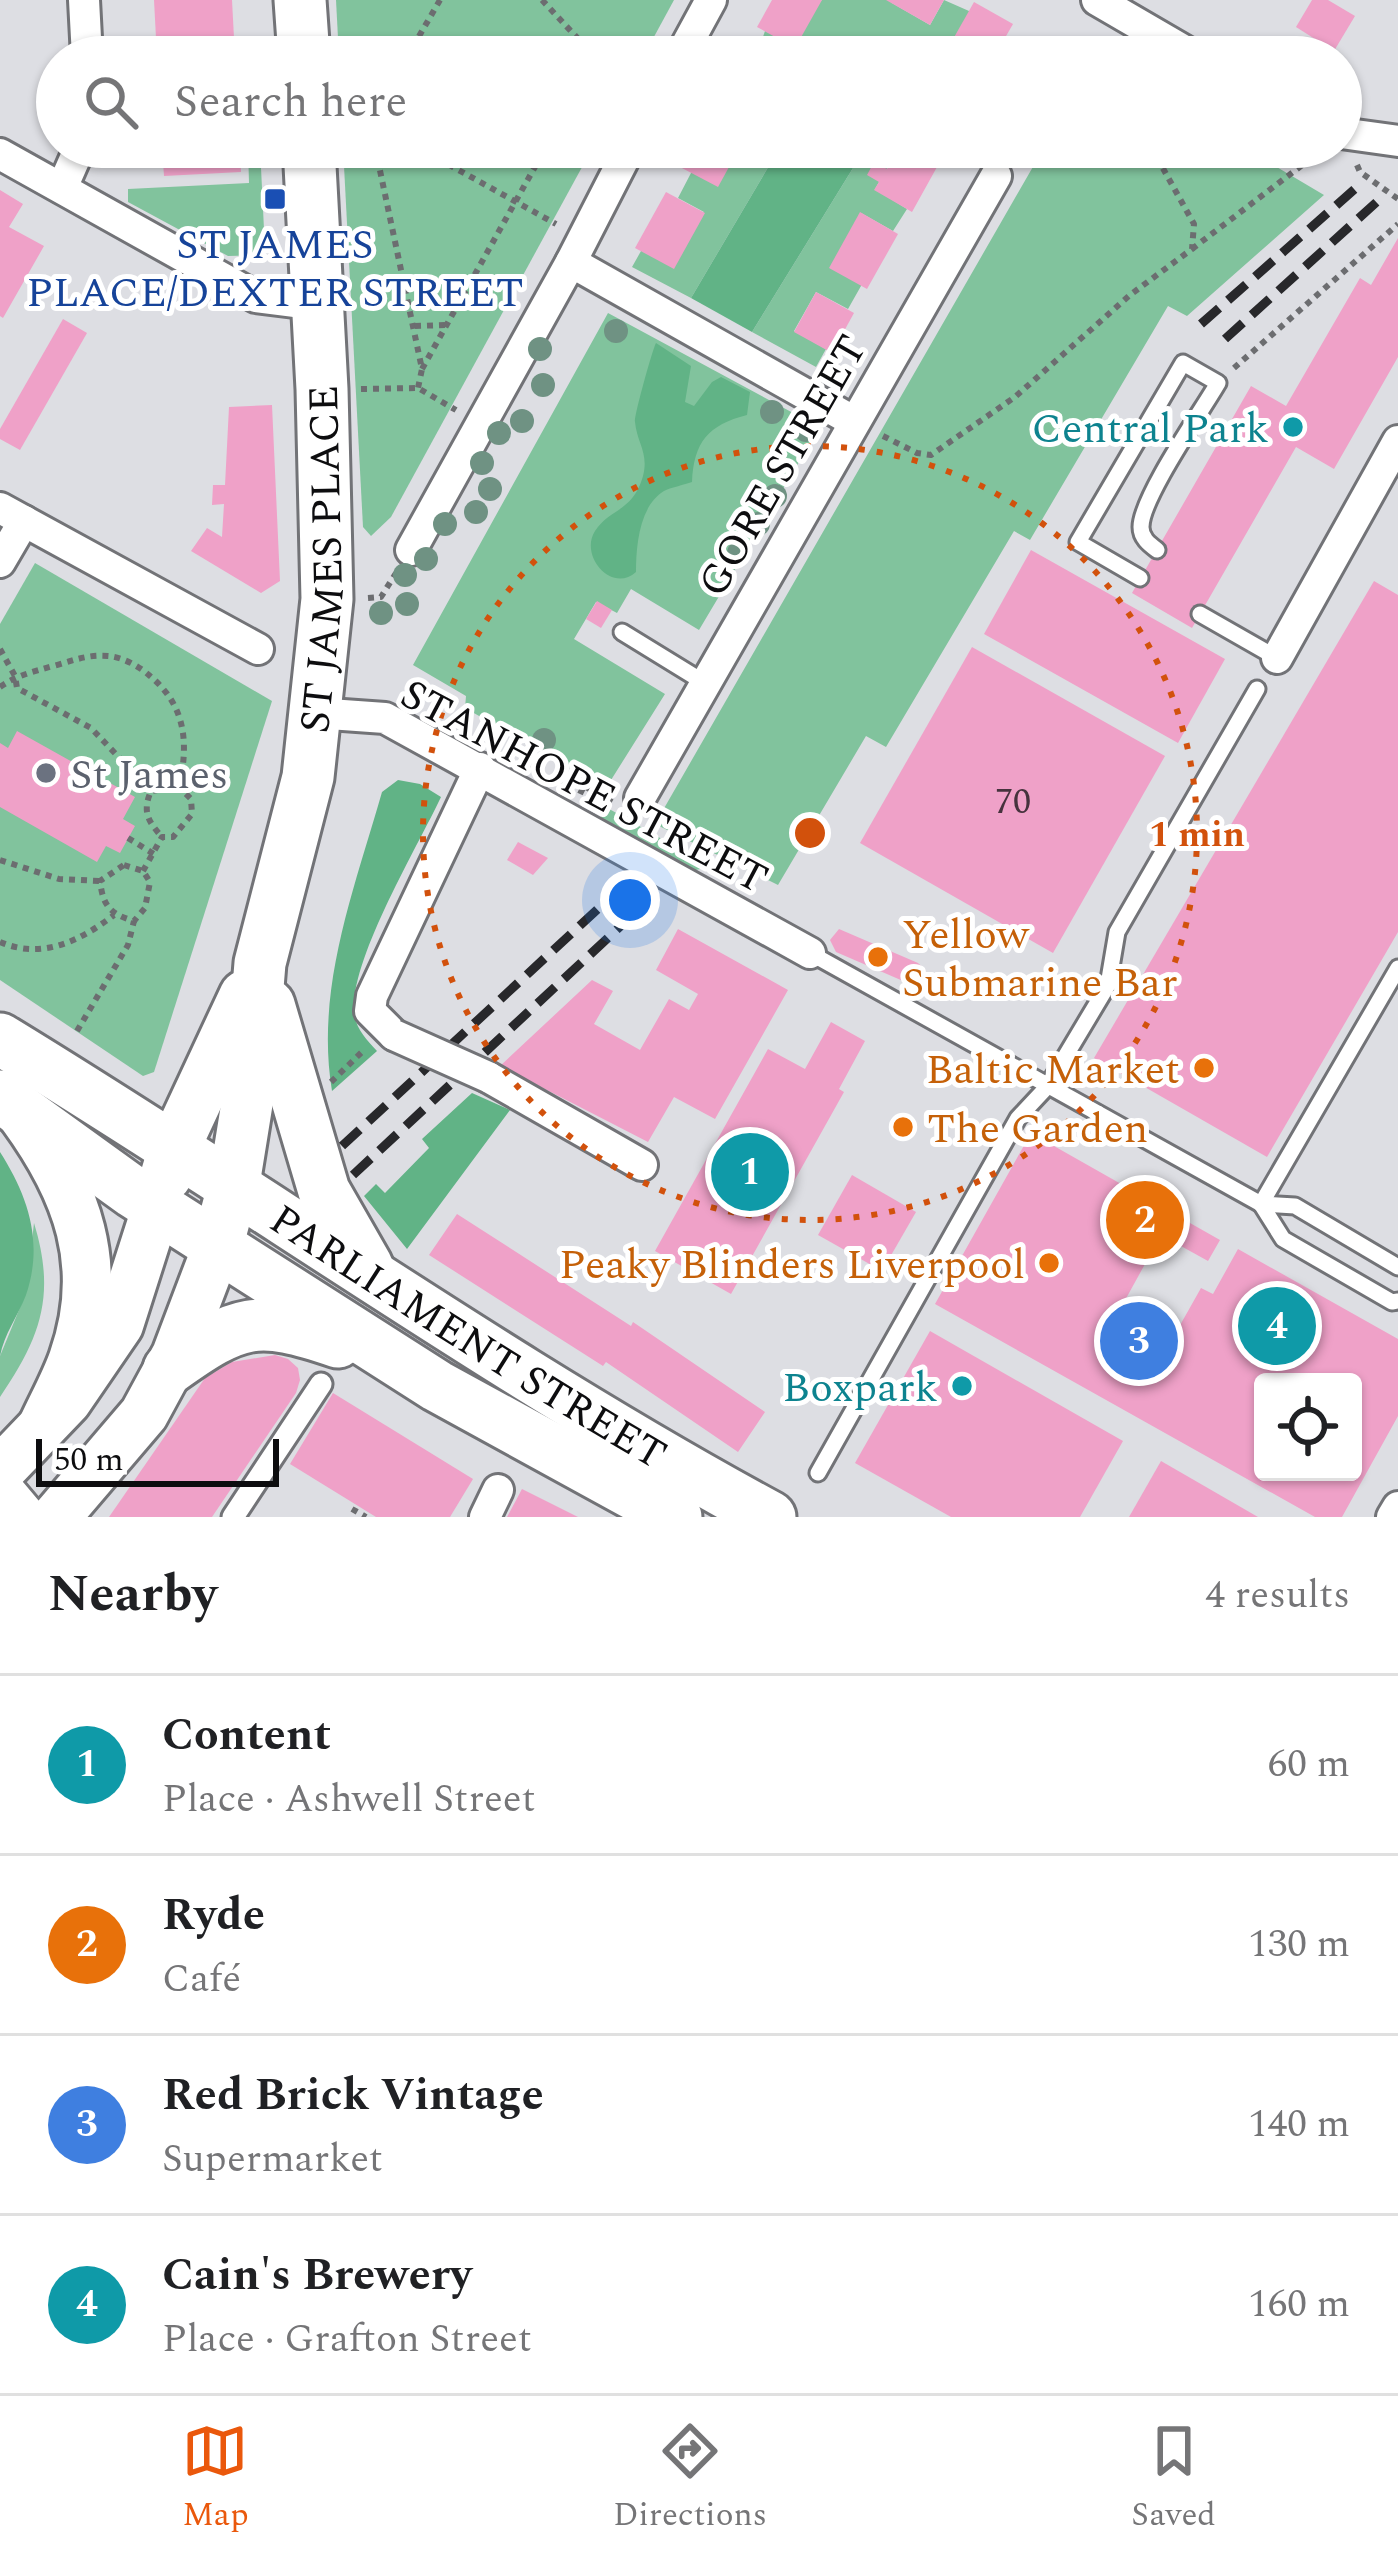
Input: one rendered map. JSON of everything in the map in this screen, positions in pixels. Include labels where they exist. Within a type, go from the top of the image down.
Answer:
[{"type":"highway","points":[[300,0],[303,36]]},
{"type":"highway","name":"ST JAMES PLACE","points":[[217,1247],[234,1184],[250,1085],[260,963],[308,777],[327,599],[310,168]]},
{"type":"highway","points":[[260,963],[324,1191],[372,1274]]},
{"type":"highway","name":"ST JAMES PLACE","points":[[157,1206],[175,1146],[260,963]]},
{"type":"highway","name":"PARLIAMENT STREET","points":[[0,1039],[175,1146],[580,1408],[770,1517]]},
{"type":"highway","name":"PARLIAMENT STREET","points":[[9,1102],[217,1247],[437,1386],[676,1517]]},
{"type":"highway","points":[[169,1369],[234,1327],[262,1323],[298,1328],[344,1343],[437,1386]]},
{"type":"main road","points":[[9,1102],[67,1183],[82,1224],[87,1267],[74,1358],[42,1427]]},
{"type":"main road","points":[[0,1471],[68,1401],[119,1325],[157,1206]]},
{"type":"main road","points":[[56,1517],[144,1414],[169,1369],[217,1247]]},
{"type":"main road","points":[[0,1492],[21,1517]]},
{"type":"street","points":[[84,0],[87,36]]},
{"type":"street","points":[[691,36],[711,0]]},
{"type":"street","points":[[1104,2],[1160,36]]},
{"type":"street","points":[[1362,137],[1398,141]]},
{"type":"street","points":[[0,154],[256,297],[319,305]]},
{"type":"street","points":[[62,188],[71,168]]},
{"type":"street","points":[[411,550],[619,168]]},
{"type":"street","name":"GORE STREET","points":[[640,798],[996,176]]},
{"type":"street","points":[[576,250],[853,421]]},
{"type":"street","points":[[1276,658],[1398,441]]},
{"type":"street","points":[[0,562],[12,514],[259,649]]},
{"type":"street","name":"STANHOPE STREET","points":[[315,713],[385,718],[810,953]]},
{"type":"street","points":[[481,768],[372,996],[370,1011],[389,1033],[488,1077],[642,1166]]},
{"type":"street","points":[[240,1515],[322,1384]]},
{"type":"street","points":[[1392,1517],[1398,1507]]},
{"type":"lane","points":[[1140,578],[1078,542],[1183,363],[1218,383],[1149,501],[1141,528],[1146,542],[1157,550]]},
{"type":"lane","points":[[1200,614],[1276,658]]},
{"type":"lane","points":[[622,632],[705,683]]},
{"type":"lane","points":[[818,1474],[1018,1118],[1047,1087],[1108,985],[1117,932],[1257,689]]},
{"type":"lane","points":[[810,953],[1261,1204],[1294,1206],[1398,1267]]},
{"type":"lane","points":[[1261,1204],[1398,968]]},
{"type":"lane","points":[[1261,1204],[1282,1239],[1392,1302],[1398,1301]]},
{"type":"path","points":[[419,36],[440,0]]},
{"type":"path","points":[[542,0],[575,36]]},
{"type":"path","points":[[380,168],[422,369]]},
{"type":"path","points":[[454,168],[515,202],[576,250]]},
{"type":"path","points":[[418,388],[422,369],[534,168]]},
{"type":"path","points":[[1163,168],[1194,224],[1192,249]]},
{"type":"path","points":[[853,421],[916,453],[932,455],[1015,397],[1130,295],[1298,168]]},
{"type":"path","points":[[1358,168],[1398,200]]},
{"type":"path","points":[[1218,383],[1398,224]]},
{"type":"path","points":[[414,326],[447,325]]},
{"type":"path","points":[[322,389],[418,388],[481,423]]},
{"type":"path","points":[[327,599],[381,598],[411,550]]},
{"type":"path","points":[[0,649],[17,688],[92,728],[151,791]]},
{"type":"path","points":[[0,687],[15,676],[83,656],[114,656],[143,669],[170,692],[182,721],[187,754],[179,787]]},
{"type":"path","points":[[151,791],[179,787]]},
{"type":"path","points":[[151,791],[145,805],[148,821],[162,837],[172,837],[192,814],[191,799],[179,787]]},
{"type":"path","points":[[143,871],[162,837]]},
{"type":"path","points":[[128,838],[154,854]]},
{"type":"path","points":[[0,860],[59,879],[100,881],[124,865],[143,871],[150,882],[146,908],[134,921],[128,945],[77,1031]]},
{"type":"path","points":[[100,881],[102,901],[114,915],[134,921]]},
{"type":"path","points":[[0,942],[19,950],[51,948],[84,938],[114,915]]},
{"type":"path","points":[[300,1114],[389,1033]]},
{"type":"path","points":[[352,1509],[366,1517]]},
{"type":"green space","points":[[336,0],[674,0],[654,36],[338,36]]},
{"type":"green space","points":[[822,0],[892,0],[930,25],[944,0],[969,11],[975,36],[763,36]]},
{"type":"green space","points":[[249,168],[261,168],[262,255],[228,256],[128,202],[128,189],[249,183]]},
{"type":"green space","points":[[344,168],[582,168],[391,517],[371,536],[363,527]]},
{"type":"green space","points":[[700,168],[768,168],[691,298],[632,267],[641,251],[704,212],[678,198],[691,173]]},
{"type":"green space","points":[[768,168],[853,168],[752,332],[691,298]]},
{"type":"green space","points":[[853,168],[887,168],[875,189],[907,209],[893,231],[861,213],[861,286],[848,309],[816,292],[794,331],[826,349],[816,367],[752,332]]},
{"type":"green space","points":[[1032,168],[1278,168],[1324,195],[1187,316],[1168,306],[1030,540],[1014,531],[886,747],[866,736],[778,885],[655,824]]},
{"type":"green space","points":[[608,313],[808,421],[815,435],[699,630],[631,589],[617,613],[596,602],[574,639],[665,694],[606,788],[465,708],[466,696],[413,665]]},
{"type":"green space","points":[[656,343],[691,366],[685,402],[694,406],[721,377],[750,392],[747,415],[713,430],[700,446],[692,482],[667,490],[649,506],[636,572],[617,578],[600,569],[591,541],[601,524],[633,497],[643,476],[644,454],[635,422]]},
{"type":"green space","points":[[35,563],[272,701],[154,1072],[143,1076],[0,980],[0,624]]},
{"type":"green space","points":[[398,780],[420,784],[441,797],[374,933],[356,989],[356,1023],[377,1051],[332,1091],[329,1015],[340,940],[382,792]]},
{"type":"green space","points":[[597,802],[711,867],[685,872],[604,826]]},
{"type":"green space","points":[[472,1093],[510,1110],[407,1249],[364,1196],[376,1184],[385,1193],[429,1148],[422,1139]]},
{"type":"green space","points":[[0,1152],[25,1203],[33,1256],[26,1295],[0,1356]]},
{"type":"green space","points":[[34,1223],[44,1272],[41,1314],[26,1355],[0,1397],[0,1356],[26,1293]]},
{"type":"building","points":[[154,0],[232,0],[234,36],[156,36]]},
{"type":"building","points":[[772,0],[822,0],[802,36],[773,36],[757,27]]},
{"type":"building","points":[[886,0],[944,0],[930,25]]},
{"type":"building","points":[[1312,0],[1328,0],[1355,16],[1343,36],[1310,36],[1296,27]]},
{"type":"building","points":[[974,2],[1013,24],[1006,36],[955,36]]},
{"type":"building","points":[[163,168],[241,168],[241,172],[164,176]]},
{"type":"building","points":[[682,168],[728,168],[718,187]]},
{"type":"building","points":[[871,168],[936,168],[912,212],[874,190],[879,182],[867,175]]},
{"type":"building","points":[[0,190],[23,204],[9,227],[44,246],[3,318],[0,316]]},
{"type":"building","points":[[666,192],[705,213],[674,269],[635,248]]},
{"type":"building","points":[[860,212],[898,234],[867,289],[829,268]]},
{"type":"building","name":"Central Park","points":[[1398,238],[1398,357],[1334,469],[1296,447],[1192,628],[1132,593],[1251,386],[1286,406],[1360,278],[1371,285]]},
{"type":"building","points":[[816,292],[854,313],[832,353],[794,332]]},
{"type":"building","points":[[63,319],[87,333],[20,450],[0,439],[0,429]]},
{"type":"building","points":[[272,405],[280,581],[261,593],[191,551],[207,528],[222,537],[224,504],[212,505],[213,485],[225,485],[229,407]]},
{"type":"building","points":[[1031,550],[1225,659],[1178,743],[984,634]]},
{"type":"building","points":[[1374,581],[1398,595],[1398,932],[1267,1157],[1094,1058]]},
{"type":"building","points":[[597,601],[612,610],[601,628],[586,619]]},
{"type":"building","points":[[972,647],[1165,756],[1053,953],[860,843]]},
{"type":"building","name":"St James","points":[[17,731],[135,797],[123,819],[135,826],[120,853],[106,846],[97,862],[0,807],[0,743],[8,748]]},
{"type":"building","points":[[518,842],[548,858],[533,875],[507,860]]},
{"type":"building","points":[[678,929],[788,990],[715,1119],[674,1097],[648,1142],[500,1066],[592,980],[613,991],[594,1024],[640,1050],[669,999],[689,1010],[698,994],[656,970]]},
{"type":"building","name":"Yellow Submarine Bar","points":[[839,929],[918,963],[923,968],[921,980],[910,984],[836,952],[830,940]]},
{"type":"building","points":[[831,1022],[865,1041],[839,1089],[844,1092],[731,1294],[655,1251],[768,1049],[805,1069]]},
{"type":"building","points":[[1031,1133],[1220,1240],[1208,1261],[1161,1235],[1118,1313],[1170,1343],[1201,1288],[1213,1294],[1238,1249],[1398,1339],[1398,1416],[1362,1481],[1362,1373],[1254,1373],[1254,1481],[1362,1481],[1342,1517],[1315,1517],[935,1304]]},
{"type":"building","points":[[852,1175],[916,1212],[882,1271],[818,1235]]},
{"type":"building","points":[[457,1214],[631,1326],[633,1322],[765,1412],[738,1452],[606,1362],[603,1366],[429,1255]]},
{"type":"building","name":"Boxpark","points":[[930,1331],[1123,1441],[1080,1517],[951,1517],[855,1463]]},
{"type":"building","points":[[275,1355],[298,1368],[296,1393],[212,1517],[109,1517],[205,1378],[232,1362]]},
{"type":"building","points":[[333,1393],[473,1479],[450,1517],[376,1517],[290,1464]]},
{"type":"building","points":[[1161,1461],[1258,1517],[1129,1517]]},
{"type":"building","points":[[522,1489],[578,1517],[507,1517]]},
{"type":"railway","points":[[1201,324],[1356,188]]},
{"type":"railway","points":[[1225,339],[1380,199]]},
{"type":"railway","points":[[342,1146],[614,894]]},
{"type":"railway","points":[[353,1175],[639,909]]},
{"type":"place","name":"ST JAMES PLACE/DEXTER STREET","points":[[275,199]]},
{"type":"place","name":"Central Park","points":[[1293,427]]},
{"type":"place","name":"St James","points":[[46,773]]},
{"type":"place","name":"Yellow Submarine Bar","points":[[878,957]]},
{"type":"place","name":"Baltic Market","points":[[1204,1068]]},
{"type":"place","name":"The Garden","points":[[903,1127]]},
{"type":"place","name":"Content","points":[[750,1172]]},
{"type":"place","name":"Ryde","points":[[1145,1220]]},
{"type":"place","name":"Peaky Blinders Liverpool","points":[[1049,1263]]},
{"type":"place","name":"Cain's Brewery","points":[[1277,1326]]},
{"type":"place","name":"Red Brick Vintage","points":[[1139,1341]]},
{"type":"place","name":"Boxpark","points":[[962,1386]]}]
